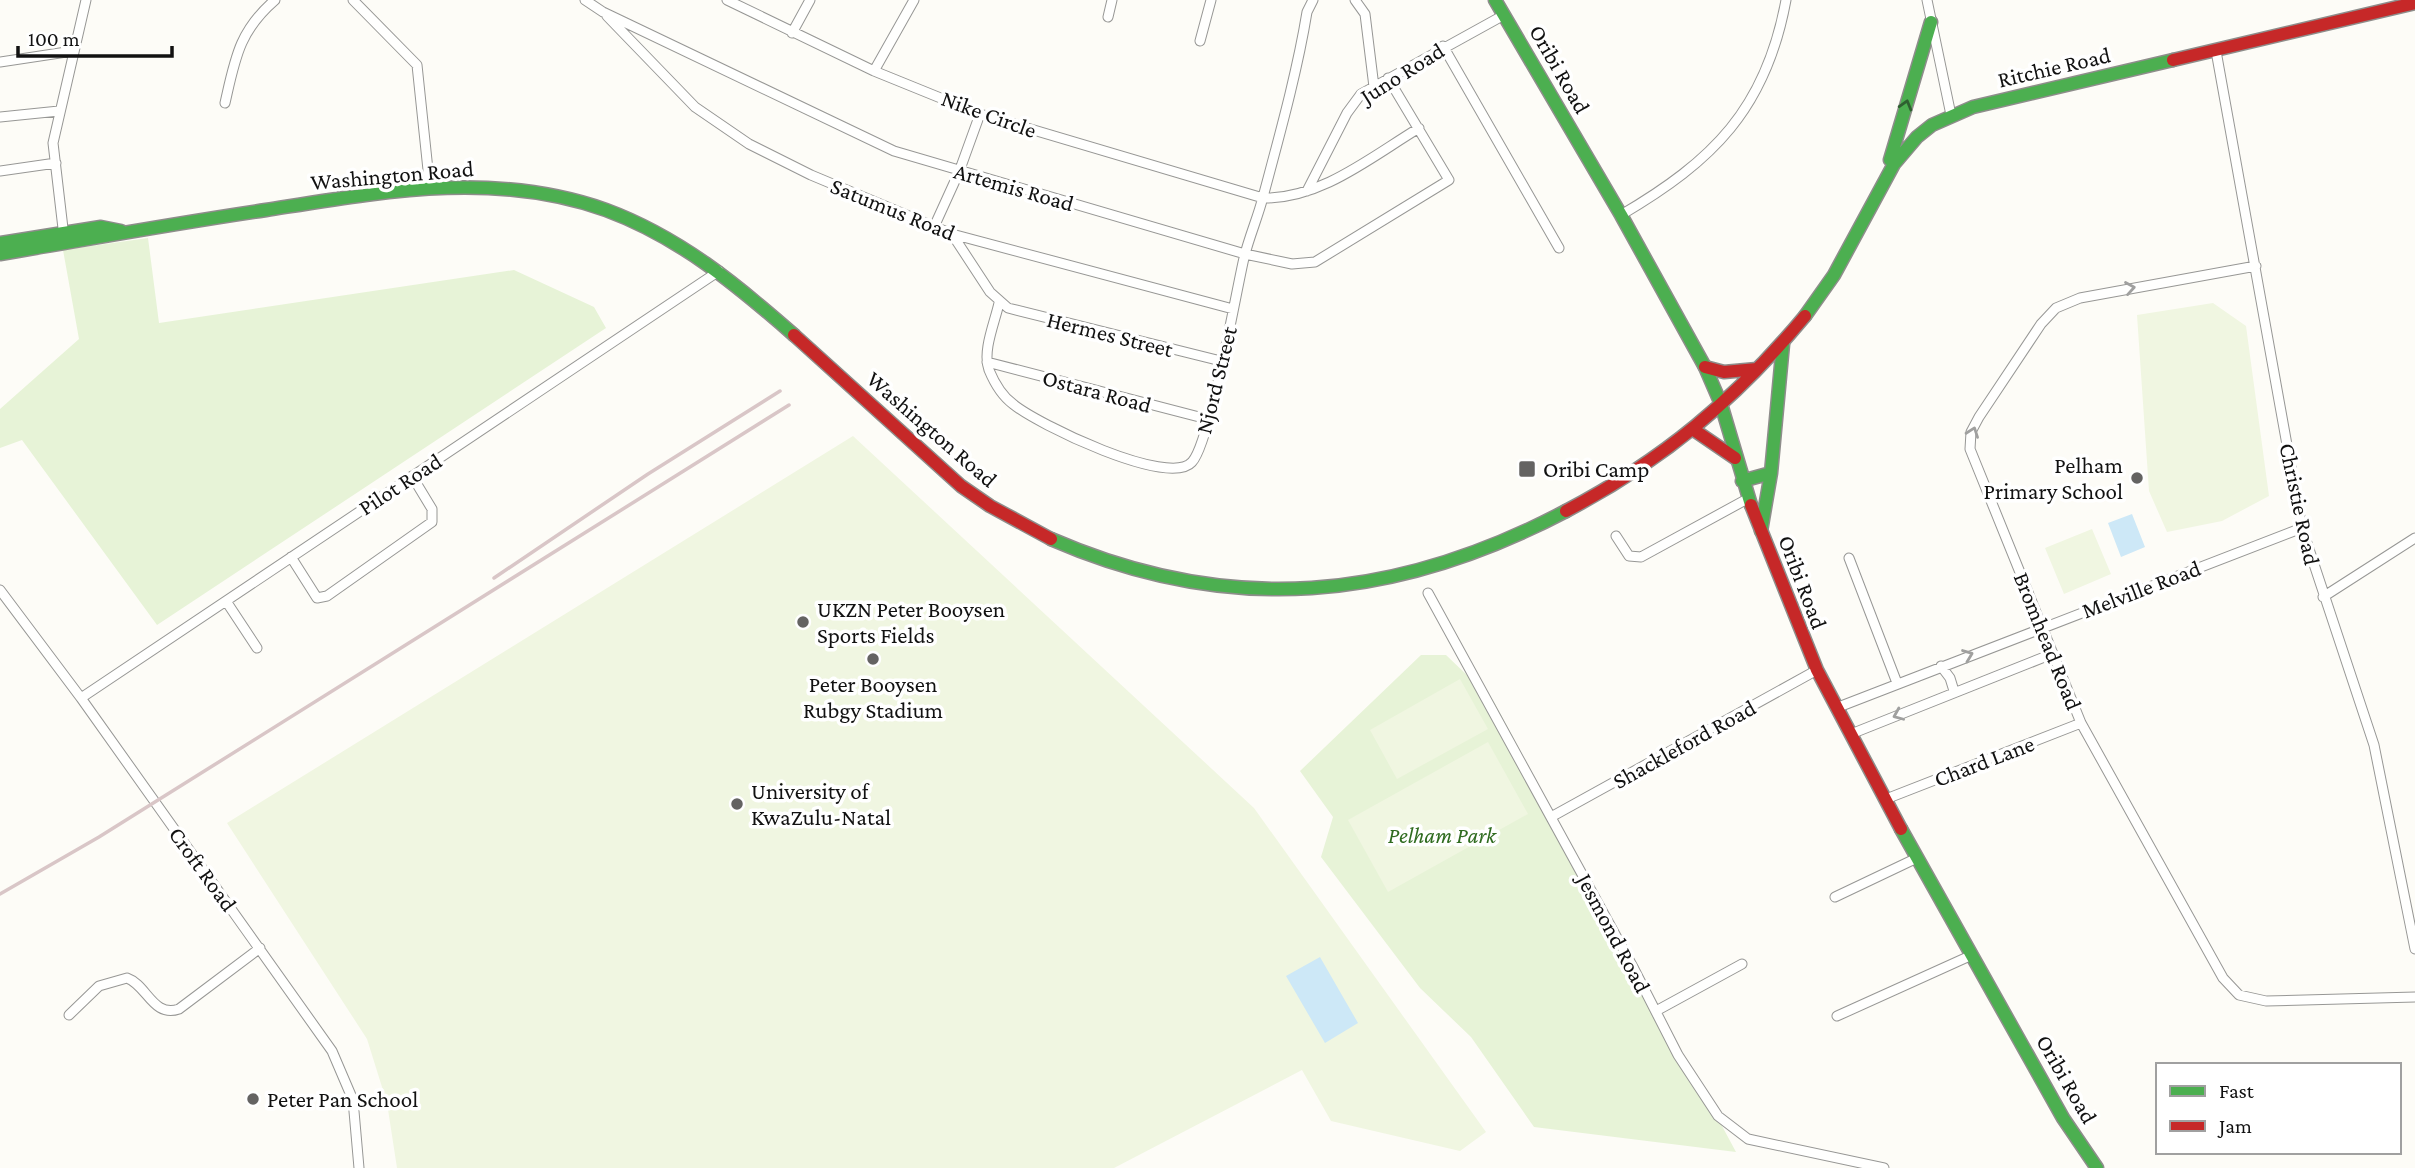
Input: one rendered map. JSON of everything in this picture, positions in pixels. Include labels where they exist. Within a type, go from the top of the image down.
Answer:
[{"type":"main road","name":"Oribi Road","points":[[1495,0],[1621,215],[1705,367],[1721,404],[1742,481],[1761,531],[1817,670],[1836,708],[2063,1118],[2095,1167]]},
{"type":"main road","name":"Ritchie Road","points":[[1806,317],[1839,266],[1887,171],[1924,130],[1951,115],[1982,105],[2415,3]]},
{"type":"main road","points":[[1887,171],[1931,22]]},
{"type":"main road","name":"Washington Road","points":[[0,243],[64,237],[103,238],[121,231],[430,189],[515,189],[568,199],[648,228],[692,251],[719,271],[944,472],[980,500],[1017,523],[1093,556],[1149,575],[1258,588],[1314,588],[1394,578],[1477,552],[1548,519],[1636,470],[1694,430],[1783,344],[1806,317]]},
{"type":"main road","name":"Washington Road","points":[[0,254],[64,237]]},
{"type":"main road","points":[[1761,531],[1772,473],[1783,344]]},
{"type":"main road","points":[[1705,367],[1729,372],[1757,369]]},
{"type":"main road","points":[[1694,430],[1735,458]]},
{"type":"main road","points":[[1742,481],[1772,473]]},
{"type":"street","points":[[64,237],[53,143],[86,0]]},
{"type":"street","points":[[225,103],[240,41],[249,26],[275,0]]},
{"type":"street","points":[[353,0],[417,65],[430,189]]},
{"type":"street","name":"Artemis Road","points":[[585,0],[603,12],[869,140],[959,172],[1245,254],[1292,264],[1315,262],[1450,180],[1419,128]]},
{"type":"street","name":"Nike Circle","points":[[727,0],[874,71],[980,114],[1263,198]]},
{"type":"street","points":[[792,33],[810,0]]},
{"type":"street","points":[[874,71],[914,0]]},
{"type":"street","points":[[1108,16],[1112,0]]},
{"type":"street","points":[[1200,41],[1211,0]]},
{"type":"street","name":"Njord Street","points":[[986,362],[1001,391],[1020,410],[1092,447],[1172,470],[1184,468],[1193,461],[1207,419],[1245,254],[1263,198],[1307,12],[1313,0]]},
{"type":"street","points":[[1355,0],[1366,14],[1374,86]]},
{"type":"street","points":[[1621,215],[1699,163],[1740,116],[1768,64],[1786,0]]},
{"type":"street","points":[[1927,0],[1951,115]]},
{"type":"street","name":"Satumus Road","points":[[603,12],[695,107],[749,144],[850,193],[952,234],[1233,309]]},
{"type":"street","name":"Juno Road","points":[[1306,193],[1354,102],[1374,86],[1504,15]]},
{"type":"street","points":[[1443,46],[1559,248]]},
{"type":"street","points":[[0,62],[73,51]]},
{"type":"street","name":"Christie Road","points":[[2217,51],[2302,528],[2374,745],[2415,948]]},
{"type":"street","points":[[1263,198],[1306,193],[1349,171],[1419,128],[1388,78]]},
{"type":"street","points":[[0,117],[59,110]]},
{"type":"street","points":[[934,227],[959,172],[980,114]]},
{"type":"street","points":[[0,171],[55,163]]},
{"type":"street","points":[[952,234],[999,303],[986,362]]},
{"type":"street","name":"Bromhead Road","points":[[2256,266],[2067,302],[2041,324],[1979,417],[1971,432],[1969,449],[2081,723],[2212,961],[2239,995],[2266,1001],[2415,997]]},
{"type":"street","name":"Pilot Road","points":[[82,698],[719,271]]},
{"type":"street","name":"Hermes Street","points":[[999,303],[1019,312],[1221,361]]},
{"type":"street","name":"Ostara Road","points":[[986,362],[1207,419]]},
{"type":"street","points":[[291,557],[317,598],[327,596],[432,522],[432,509],[412,476]]},
{"type":"street","points":[[1616,537],[1629,556],[1641,557],[1749,498]]},
{"type":"street","name":"Melville Road","points":[[1836,708],[2302,528]]},
{"type":"street","points":[[2323,597],[2415,538]]},
{"type":"street","points":[[1849,558],[1897,683]]},
{"type":"street","name":"Croft Road","points":[[0,590],[82,698],[337,1060],[356,1116],[359,1168]]},
{"type":"street","name":"Jesmond Road","points":[[1427,593],[1656,1012],[1698,1087],[1718,1116],[1732,1130],[1765,1144],[1884,1168]]},
{"type":"street","points":[[226,601],[257,648]]},
{"type":"street","points":[[1851,734],[2052,654]]},
{"type":"street","points":[[1941,666],[1950,678],[1954,691]]},
{"type":"street","name":"Shackleford Road","points":[[1551,817],[1817,670]]},
{"type":"street","name":"Chard Lane","points":[[1886,799],[2081,723]]},
{"type":"street","points":[[1835,897],[1917,858]]},
{"type":"street","points":[[69,1015],[99,986],[127,978],[160,1008],[167,1011],[179,1009],[260,948]]},
{"type":"street","points":[[1837,1016],[1972,955]]},
{"type":"street","points":[[1656,1012],[1742,964]]},
{"type":"green space","points":[[148,238],[159,323],[514,270],[594,307],[606,328],[157,625],[22,440],[0,448],[0,409],[79,339],[63,250]]},
{"type":"green space","points":[[2213,303],[2246,326],[2269,496],[2222,521],[2167,532],[2149,491],[2137,315]]},
{"type":"green space","name":"UKZN Peter Booysen Sports Fields","points":[[853,436],[1254,808],[1486,1132],[1460,1151],[1331,1121],[1302,1070],[1114,1168],[397,1168],[387,1103],[367,1039],[227,823]]},
{"type":"green space","points":[[2092,529],[2111,574],[2064,594],[2045,548]]},
{"type":"green space","name":"Pelham Park","points":[[1421,655],[1446,655],[1493,700],[1736,1152],[1534,1127],[1471,1037],[1420,988],[1321,857],[1333,817],[1300,771]]},
{"type":"green space","points":[[1460,679],[1488,729],[1397,779],[1370,730]]},
{"type":"green space","points":[[1488,742],[1528,814],[1388,892],[1348,820]]},
{"type":"water","points":[[2132,514],[2145,547],[2121,557],[2108,523]]},
{"type":"water","points":[[1320,957],[1358,1023],[1325,1043],[1286,976]]},
{"type":"railway","points":[[494,578],[648,474],[780,391]]},
{"type":"railway","points":[[0,894],[99,837],[789,405]]},
{"type":"traffic: fast","points":[[1495,0],[1621,215],[1705,367],[1721,404],[1751,505]]},
{"type":"traffic: fast","points":[[1890,160],[1931,22]]},
{"type":"traffic: fast","points":[[1805,316],[1834,275],[1894,164],[1917,137],[1932,125],[1973,107],[2173,60]]},
{"type":"traffic: fast","points":[[0,254],[351,197],[437,188],[522,191],[564,198],[606,210],[658,234],[728,280],[794,335]]},
{"type":"traffic: fast","points":[[0,243],[101,227],[121,231]]},
{"type":"traffic: fast","points":[[1761,531],[1771,473],[1783,344]]},
{"type":"traffic: fast","points":[[1742,481],[1771,473]]},
{"type":"traffic: fast","points":[[1051,539],[1118,564],[1183,580],[1248,588],[1312,588],[1375,580],[1439,564],[1502,541],[1566,511]]},
{"type":"traffic: fast","points":[[1901,829],[2063,1118],[2097,1168]]},
{"type":"traffic: jam","points":[[2173,60],[2415,3]]},
{"type":"traffic: jam","points":[[1566,511],[1634,471],[1696,426],[1752,375],[1805,316]]},
{"type":"traffic: jam","points":[[794,335],[961,486],[990,506],[1051,539]]},
{"type":"traffic: jam","points":[[1705,367],[1724,372],[1757,369]]},
{"type":"traffic: jam","points":[[1694,430],[1735,458]]},
{"type":"traffic: jam","points":[[1751,505],[1817,670],[1901,829]]},
{"type":"place","name":"Oribi Camp","points":[[1527,469]]},
{"type":"place","name":"Pelham Primary School","points":[[2137,478]]},
{"type":"place","name":"UKZN Peter Booysen Sports Fields","points":[[803,622]]},
{"type":"place","name":"Peter Booysen Rubgy Stadium","points":[[873,659]]},
{"type":"place","name":"University of KwaZulu-Natal","points":[[737,804]]},
{"type":"place","name":"Peter Pan School","points":[[253,1099]]}]
